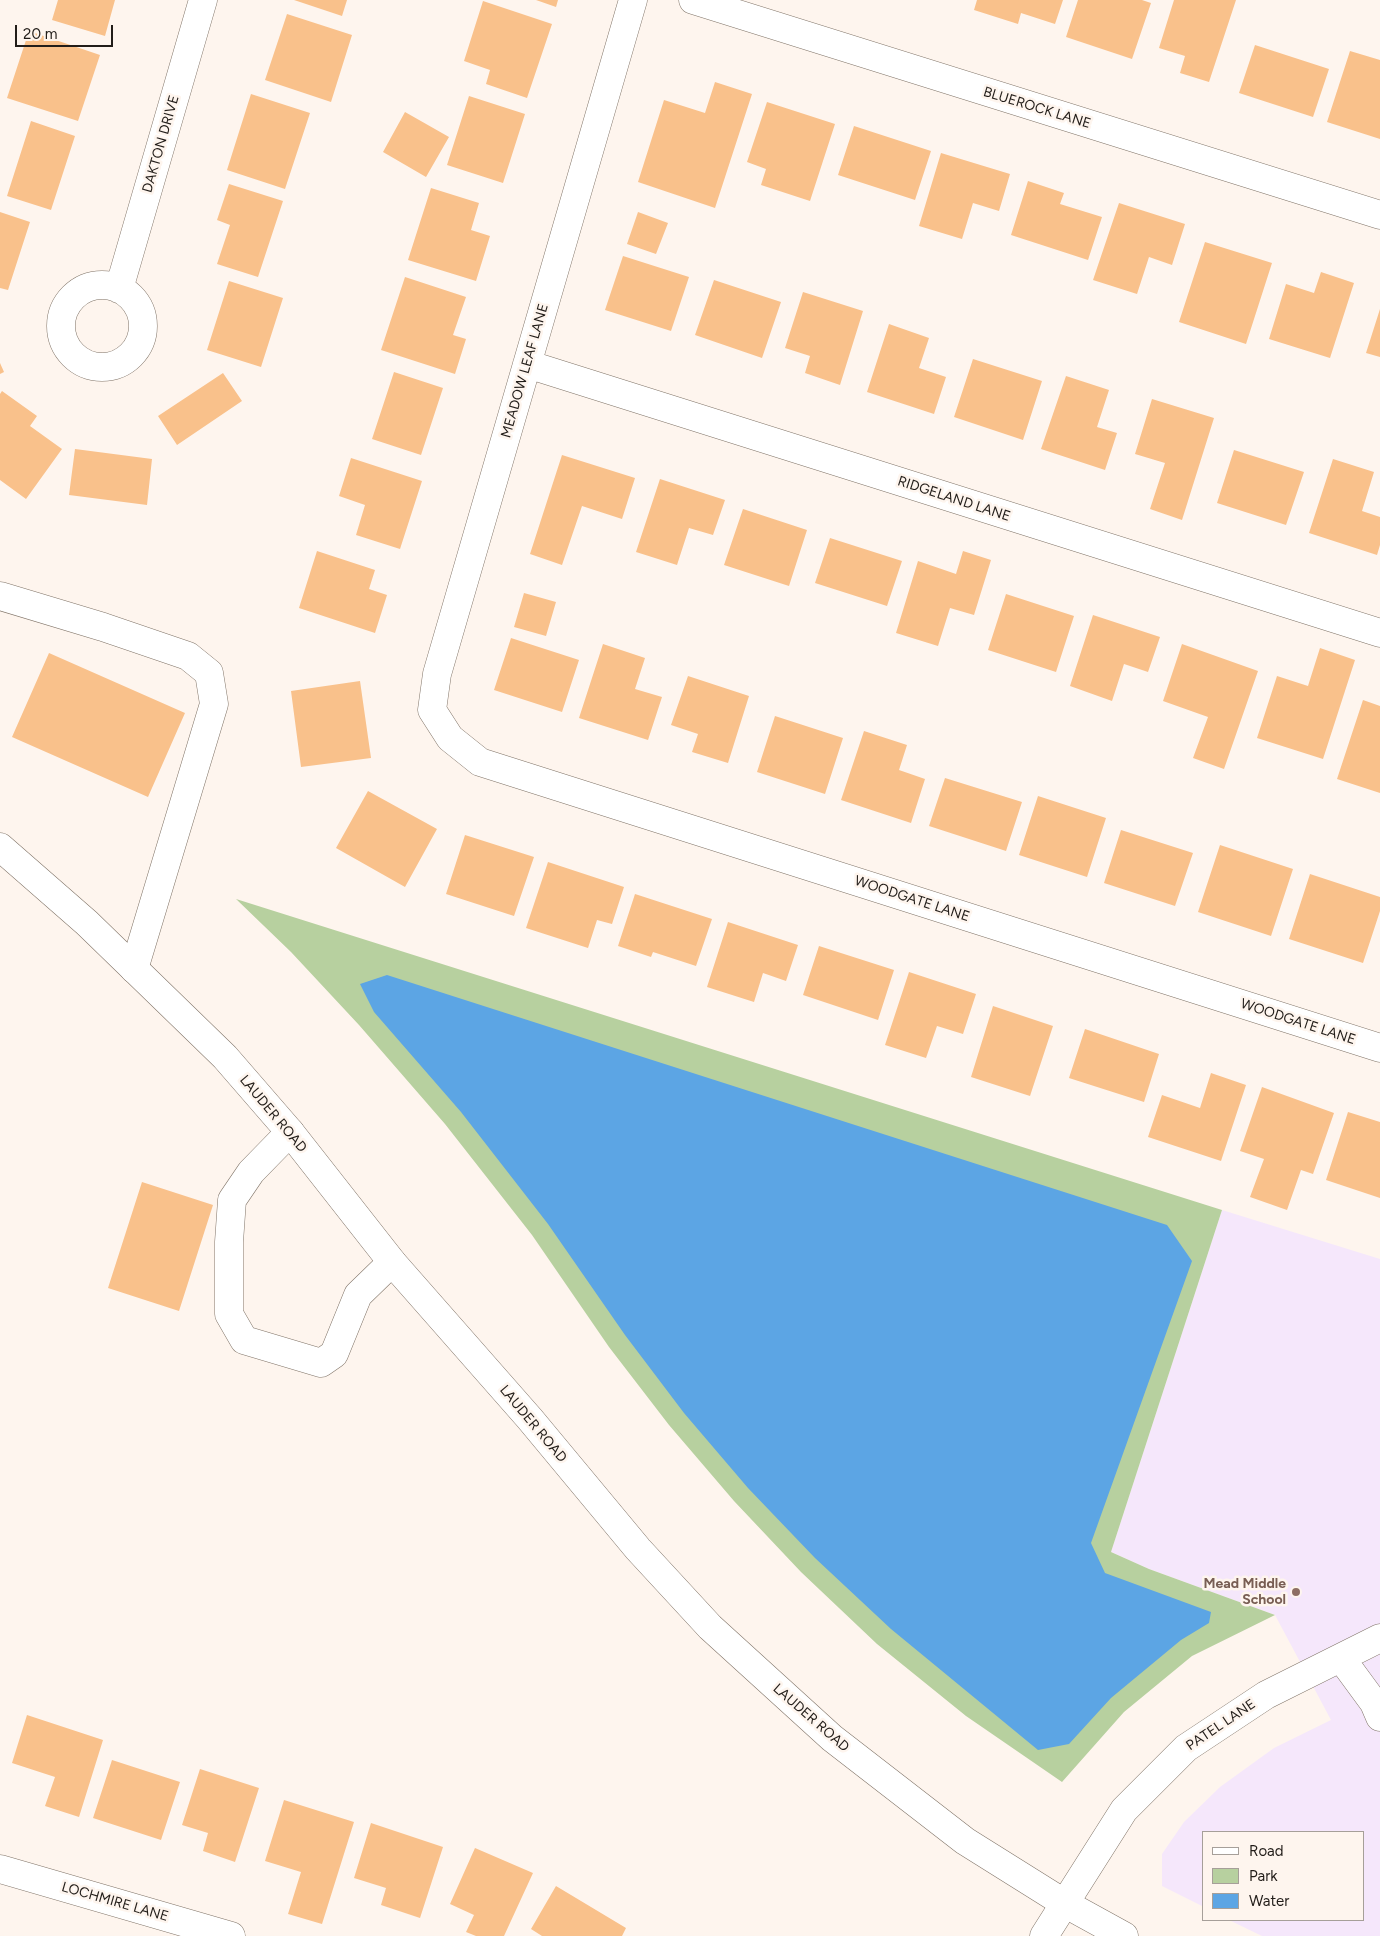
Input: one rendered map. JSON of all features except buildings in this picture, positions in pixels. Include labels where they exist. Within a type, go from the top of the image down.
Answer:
[{"type":"street","name":"DAKTON DRIVE","points":[[119,289],[203,0]]},
{"type":"street","name":"MEADOW LEAF LANE","points":[[450,738],[432,710],[437,674],[633,0]]},
{"type":"street","name":"BLUEROCK LANE","points":[[693,0],[1380,215]]},
{"type":"street","name":"RIDGELAND LANE","points":[[527,364],[1380,633]]},
{"type":"street","points":[[0,596],[103,627],[188,656],[209,674],[214,704],[134,969]]},
{"type":"street","name":"WOODGATE LANE","points":[[450,738],[480,762],[1380,1048]]},
{"type":"street","name":"LAUDER ROAD","points":[[0,847],[87,923],[224,1058],[290,1132],[392,1262],[530,1419],[638,1549],[710,1628],[832,1738],[965,1841],[1064,1903],[1124,1936]]},
{"type":"street","points":[[290,1132],[251,1172],[232,1200],[229,1242],[229,1314],[244,1340],[321,1363],[334,1354],[358,1295],[392,1262]]},
{"type":"street","name":"PATEL LANE","points":[[1044,1936],[1124,1810],[1186,1748],[1266,1695],[1380,1638]]},
{"type":"street","points":[[1340,1658],[1374,1702],[1380,1717]]},
{"type":"street","name":"LOCHMIRE LANE","points":[[0,1869],[231,1936]]},
{"type":"shaded area","name":"Mead Middle School","points":[[1222,1210],[1380,1259],[1380,1936],[1262,1936],[1231,1921],[1365,1921],[1365,1831],[1202,1831],[1202,1906],[1162,1886],[1162,1854],[1184,1822],[1220,1787],[1274,1748],[1331,1720],[1275,1615],[1149,1569],[1111,1552]]},
{"type":"green space","points":[[236,899],[1222,1210],[1111,1552],[1149,1569],[1275,1615],[1192,1656],[1124,1712],[1062,1782],[966,1716],[877,1644],[801,1572],[734,1501],[669,1425],[609,1347],[532,1235],[445,1124],[359,1025],[291,952]]},
{"type":"water","points":[[387,975],[1167,1225],[1192,1261],[1091,1543],[1105,1573],[1211,1612],[1209,1623],[1181,1640],[1111,1698],[1069,1744],[1038,1750],[891,1629],[815,1558],[748,1488],[684,1413],[625,1335],[548,1224],[461,1112],[374,1012],[360,984]]},
{"type":"place","name":"Mead Middle School","points":[[1296,1592]]}]
